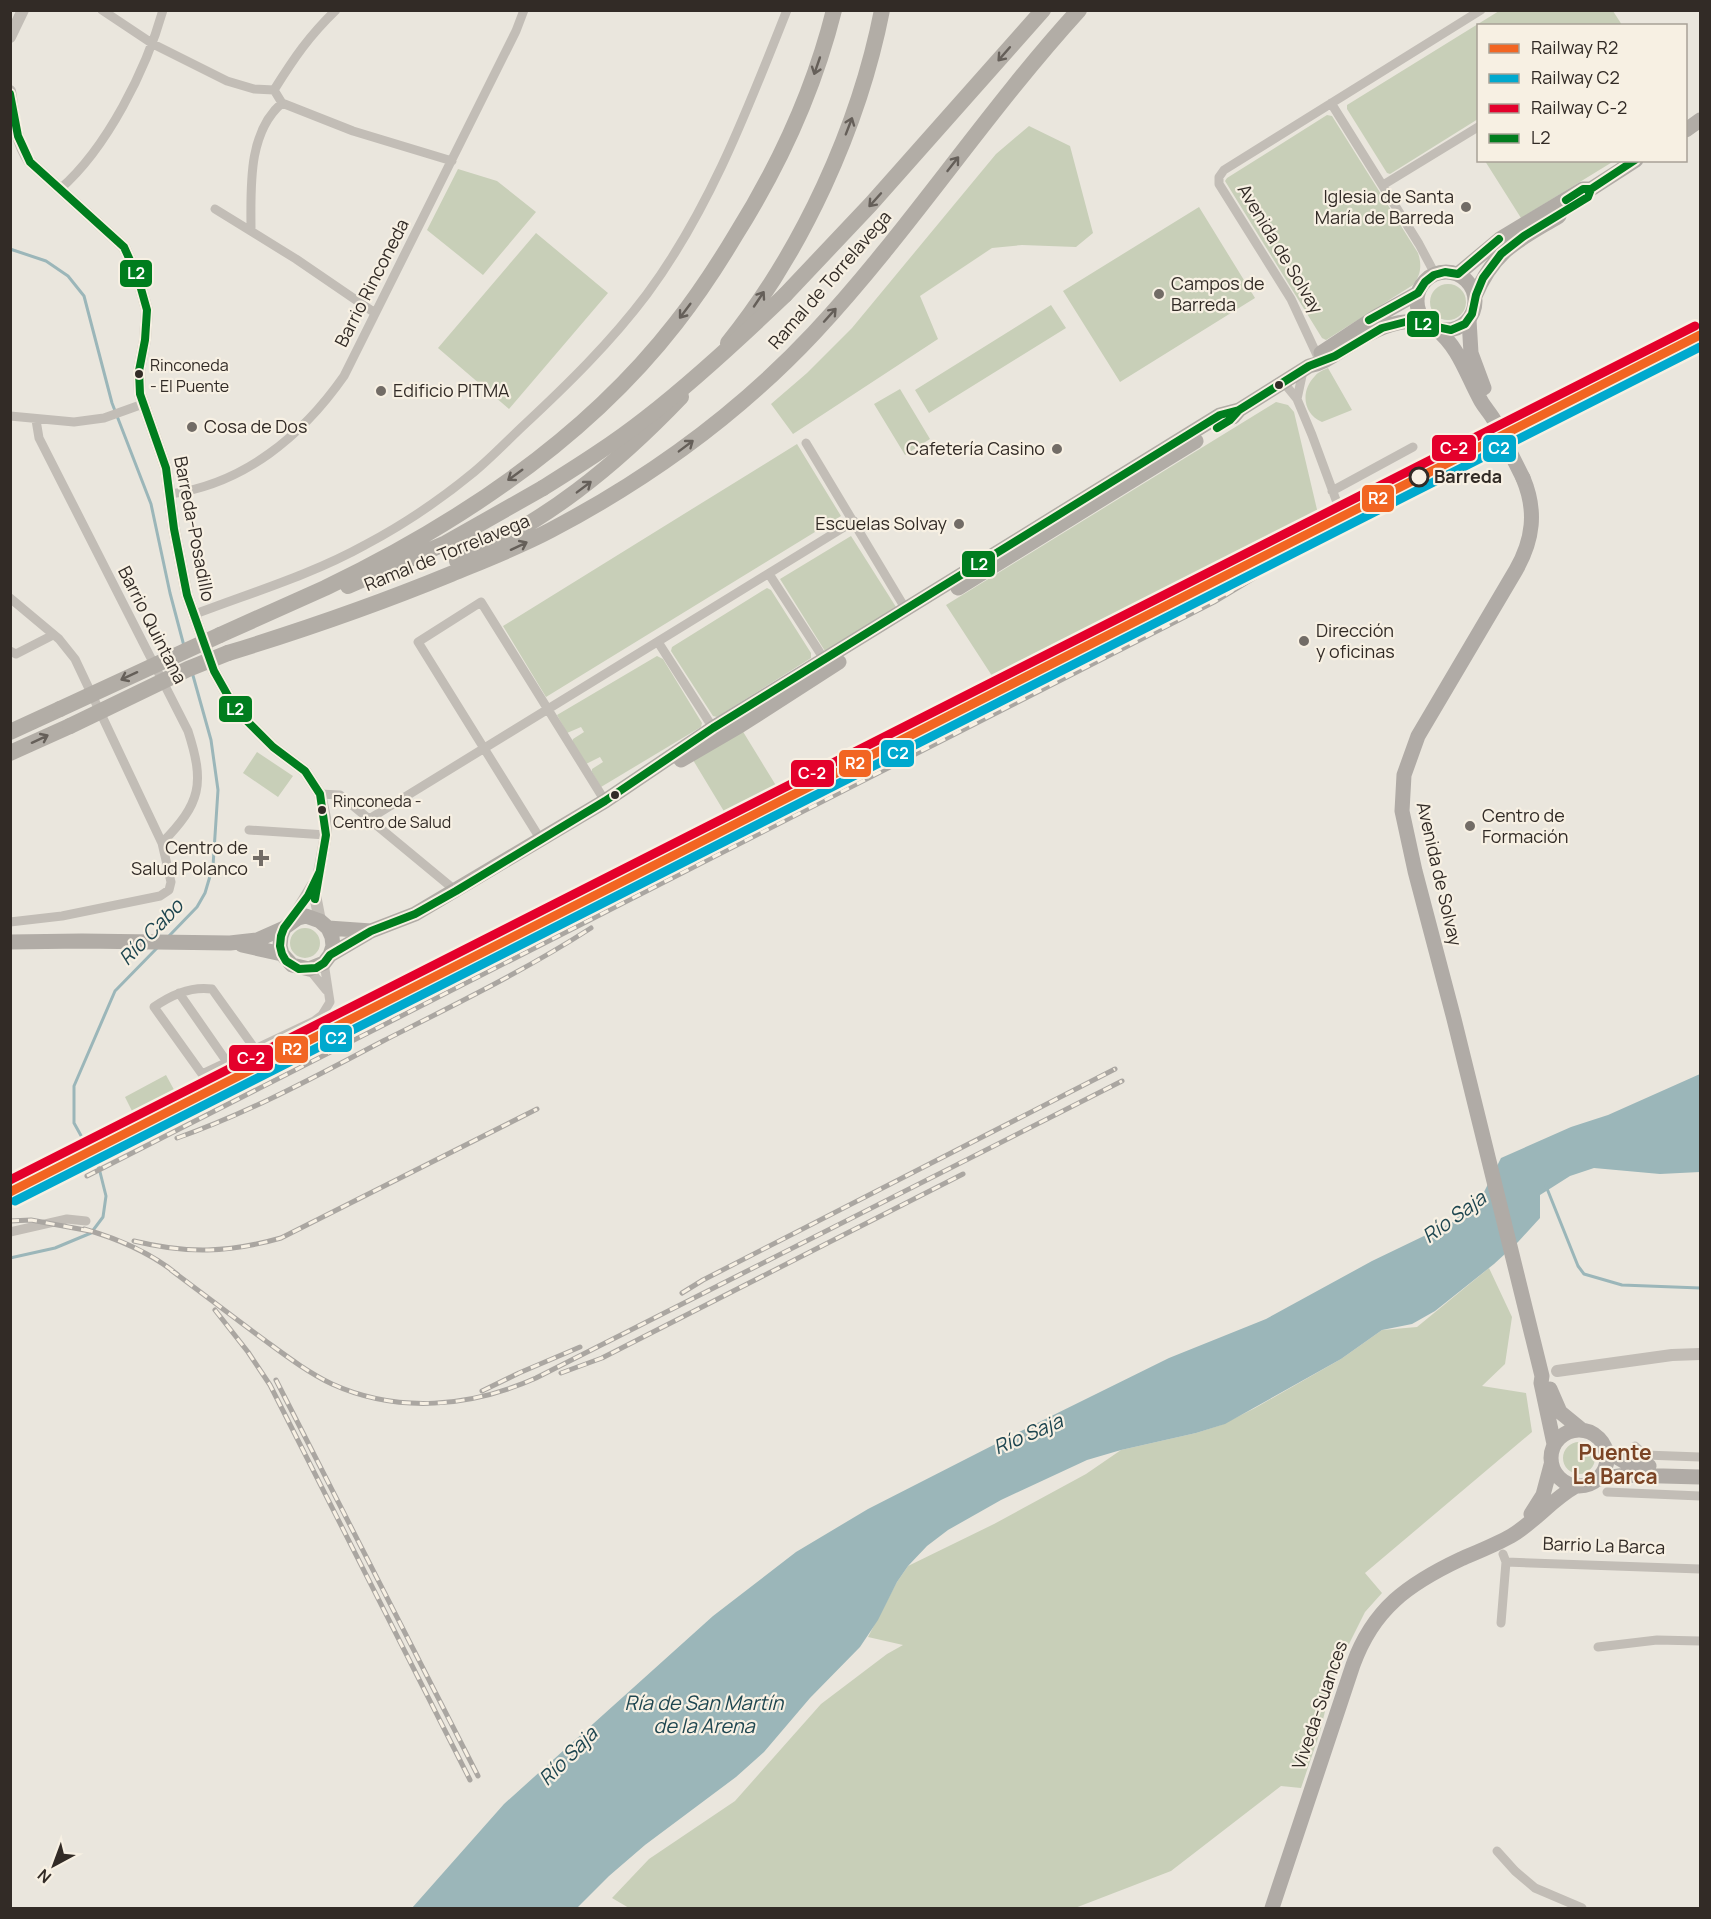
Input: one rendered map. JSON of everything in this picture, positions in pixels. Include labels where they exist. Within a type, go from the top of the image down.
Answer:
[{"type":"highway","points":[[10,732],[325,588],[373,563],[462,511],[544,453],[591,412],[676,324],[743,224],[783,150],[812,81],[834,10]]},
{"type":"highway","points":[[10,753],[188,669],[421,576],[500,540],[538,519],[574,494],[637,442],[693,385],[732,339],[794,243],[831,172],[852,120],[869,66],[882,10]]},
{"type":"highway","name":"Ramal de Torrelavega","points":[[220,635],[361,582],[406,562],[489,520],[619,438],[669,400],[724,353],[785,295],[871,204],[1043,10]]},
{"type":"highway","name":"Ramal de Torrelavega","points":[[228,653],[371,605],[518,546],[616,494],[697,438],[772,375],[832,313],[878,259],[1012,89],[1079,10]]},
{"type":"highway","points":[[1687,129],[1701,120]]},
{"type":"highway","points":[[1458,274],[1500,239],[1583,189],[1591,189],[1633,162]]},
{"type":"highway","points":[[1310,364],[1322,363],[1386,325],[1412,320],[1452,330],[1461,326],[1469,320],[1474,311],[1475,296],[1487,270],[1503,251],[1588,197],[1591,189]]},
{"type":"highway","points":[[1431,325],[1418,308],[1418,293],[1424,281],[1435,274],[1448,272],[1458,274],[1468,282],[1475,296]]},
{"type":"highway","points":[[288,925],[280,936],[282,954],[292,966],[309,969],[371,931],[415,914],[605,801],[712,728],[1220,415],[1239,410],[1284,383],[1377,316],[1418,293]]},
{"type":"highway","points":[[646,775],[670,766],[741,725],[894,627],[1166,461],[1230,420],[1239,410]]},
{"type":"highway","points":[[10,942],[230,943],[257,940],[306,916],[324,925],[371,931]]},
{"type":"highway","points":[[324,925],[332,937],[333,946],[327,959]]},
{"type":"highway","points":[[230,943],[282,954]]},
{"type":"main road","points":[[1469,320],[1471,353],[1489,401],[1492,416]]},
{"type":"main road","points":[[1431,325],[1447,339],[1460,358],[1482,404],[1492,416]]},
{"type":"main road","name":"Avenida de Solvay","points":[[1492,416],[1529,494],[1533,513],[1532,525],[1527,547],[1516,570],[1418,736],[1408,759],[1402,792],[1402,817],[1542,1376]]},
{"type":"main road","points":[[1542,1376],[1547,1381],[1558,1409],[1582,1430],[1597,1436],[1605,1450],[1605,1467],[1598,1479]]},
{"type":"main road","points":[[1542,1376],[1541,1383],[1554,1444]]},
{"type":"main road","points":[[1582,1430],[1566,1433],[1554,1444],[1550,1456],[1551,1465],[1555,1474],[1562,1481],[1576,1486],[1588,1485],[1598,1479],[1621,1475],[1701,1477]]},
{"type":"main road","points":[[1605,1450],[1631,1465],[1701,1467]]},
{"type":"main road","name":"Viveda-Suances","points":[[1527,1524],[1528,1517],[1543,1495],[1551,1465]]},
{"type":"main road","points":[[1661,1466],[1673,1471],[1701,1472]]},
{"type":"main road","name":"Viveda-Suances","points":[[1272,1908],[1353,1665],[1372,1625],[1388,1605],[1413,1586],[1445,1567],[1507,1538],[1533,1521],[1557,1498],[1576,1486]]},
{"type":"street","points":[[10,37],[23,10]]},
{"type":"street","points":[[102,10],[153,44],[227,81],[254,89],[274,90]]},
{"type":"street","points":[[60,189],[104,137],[153,44],[163,10]]},
{"type":"street","points":[[274,90],[300,48],[336,10]]},
{"type":"street","name":"Barrio Rinconeda","points":[[170,494],[207,486],[236,475],[274,452],[324,402],[344,376],[516,32],[524,10]]},
{"type":"street","points":[[193,615],[343,557],[400,525],[474,472],[555,398],[634,310],[682,240],[751,101],[787,10]]},
{"type":"street","points":[[1435,274],[1419,244],[1331,103],[1481,10]]},
{"type":"street","points":[[274,90],[282,103],[353,131],[452,161]]},
{"type":"street","name":"Barreda-Posadillo","points":[[10,91],[17,136],[23,153],[35,168],[124,247],[138,278],[147,310],[138,382],[143,404],[163,457],[180,566],[193,615],[214,671],[236,710],[261,736],[305,771],[320,794],[326,835],[315,895],[324,925]]},
{"type":"street","points":[[251,231],[250,185],[254,159],[261,135],[275,109],[282,103]]},
{"type":"street","name":"Avenida de Solvay","points":[[1310,364],[1291,298],[1218,181],[1224,170],[1331,103]]},
{"type":"street","points":[[1383,185],[1477,128]]},
{"type":"street","points":[[215,209],[296,259],[375,313]]},
{"type":"street","points":[[1297,399],[1310,364]]},
{"type":"street","points":[[1284,383],[1297,399],[1339,508]]},
{"type":"street","points":[[10,416],[74,422],[104,418],[143,404]]},
{"type":"street","name":"Barrio Quintana","points":[[36,420],[39,438],[188,731],[196,756],[198,779],[196,795],[180,825],[162,843]]},
{"type":"street","points":[[806,443],[905,608]]},
{"type":"street","points":[[1332,491],[1413,447]]},
{"type":"street","points":[[369,819],[854,521]]},
{"type":"street","points":[[770,574],[824,659]]},
{"type":"street","points":[[10,598],[53,635],[75,659],[162,843],[171,882],[169,890],[160,896],[62,916],[10,922]]},
{"type":"street","points":[[541,840],[418,642],[481,603],[605,801]]},
{"type":"street","points":[[10,651],[16,654],[53,635]]},
{"type":"street","points":[[658,642],[712,728]]},
{"type":"street","points":[[320,794],[340,795],[456,891]]},
{"type":"street","points":[[249,830],[326,835]]},
{"type":"street","name":"Barreda-Posadillo","points":[[288,925],[308,896],[319,873]]},
{"type":"street","points":[[255,1049],[213,989],[203,987],[171,994],[154,1006],[202,1074],[255,1049],[314,1020],[322,1015],[330,1002],[327,992],[327,959]]},
{"type":"street","points":[[309,969],[327,992]]},
{"type":"street","points":[[178,993],[227,1062]]},
{"type":"street","points":[[10,1232],[67,1219],[86,1221]]},
{"type":"street","points":[[1557,1371],[1628,1360],[1701,1354]]},
{"type":"street","points":[[1635,1446],[1645,1455],[1701,1457]]},
{"type":"street","points":[[1607,1492],[1701,1496]]},
{"type":"street","name":"Barrio La Barca","points":[[1501,1623],[1504,1558],[1701,1569]]},
{"type":"street","points":[[1598,1647],[1657,1640],[1701,1641]]},
{"type":"street","points":[[1497,1851],[1535,1888],[1577,1907]]},
{"type":"green space","points":[[1499,11],[1613,11],[1621,24],[1478,24]]},
{"type":"green space","points":[[1477,25],[1477,120],[1390,174],[1387,173],[1347,109],[1347,105]]},
{"type":"green space","points":[[1327,115],[1332,116],[1418,253],[1420,266],[1418,277],[1413,285],[1326,340],[1322,338],[1225,181]]},
{"type":"green space","points":[[1029,126],[1070,146],[1093,233],[1076,247],[1022,245],[992,248],[920,296],[938,339],[793,434],[771,404],[807,373],[852,328],[996,154]]},
{"type":"green space","points":[[1486,162],[1612,162],[1521,218]]},
{"type":"green space","points":[[458,169],[497,181],[536,212],[483,275],[427,230]]},
{"type":"green space","name":"Campos de Barreda","points":[[1199,207],[1255,298],[1120,382],[1063,291]]},
{"type":"green space","points":[[536,233],[608,293],[509,409],[438,348]]},
{"type":"green space","points":[[1448,284],[1461,289],[1466,302],[1461,315],[1448,320],[1435,315],[1430,302],[1435,289]]},
{"type":"green space","points":[[1051,305],[1066,328],[929,413],[915,390]]},
{"type":"green space","points":[[1328,368],[1352,410],[1322,422],[1307,408],[1306,395],[1310,382],[1319,372]]},
{"type":"green space","points":[[900,389],[930,439],[905,455],[874,404]]},
{"type":"green space","points":[[1276,402],[1288,405],[1294,412],[1319,518],[996,682],[946,605]]},
{"type":"green space","points":[[797,444],[841,516],[546,697],[503,626]]},
{"type":"green space","points":[[851,536],[896,607],[825,651],[780,579]]},
{"type":"green space","points":[[767,588],[771,590],[811,653],[811,658],[717,717],[713,716],[671,651],[672,647]]},
{"type":"green space","points":[[657,656],[663,659],[702,723],[701,727],[601,787],[592,772],[592,769],[603,762],[600,757],[586,764],[572,742],[584,732],[581,727],[567,733],[557,715]]},
{"type":"green space","points":[[742,730],[780,792],[728,818],[693,760]]},
{"type":"green space","points":[[257,752],[293,776],[278,797],[243,773]]},
{"type":"green space","points":[[305,928],[316,932],[320,943],[316,954],[305,958],[294,954],[290,943],[294,932]]},
{"type":"green space","points":[[166,1075],[178,1097],[136,1119],[125,1097]]},
{"type":"green space","points":[[1489,1268],[1512,1317],[1505,1364],[1482,1386],[1526,1393],[1532,1432],[1365,1573],[1382,1593],[1365,1612],[1334,1674],[1320,1732],[1301,1788],[1281,1786],[1171,1871],[1075,1908],[629,1908],[612,1898],[649,1859],[735,1801],[821,1704],[887,1654],[903,1645],[868,1637],[908,1566],[994,1524],[1086,1474],[1121,1450],[1221,1425],[1341,1359],[1382,1330],[1417,1327]]},
{"type":"green space","points":[[1579,1442],[1590,1447],[1595,1458],[1590,1469],[1579,1474],[1568,1469],[1563,1458],[1568,1447]]},
{"type":"water","name":"Ría de San Martín de la Arena","points":[[1700,1074],[1700,1172],[1660,1174],[1594,1168],[1570,1176],[1540,1195],[1540,1218],[1518,1242],[1435,1311],[1412,1324],[1382,1330],[1341,1359],[1225,1424],[1087,1460],[1001,1500],[948,1530],[927,1546],[908,1566],[860,1647],[810,1698],[764,1752],[736,1777],[645,1845],[577,1908],[412,1908],[504,1804],[713,1616],[796,1552],[868,1509],[1017,1433],[1169,1358],[1266,1319],[1372,1261],[1453,1222],[1463,1211],[1476,1208],[1501,1158],[1571,1127],[1608,1115]]},
{"type":"waterway","name":"Río Cabo","points":[[10,249],[46,261],[68,276],[84,296],[112,403],[151,504],[184,646]]},
{"type":"waterway","name":"Río Cabo","points":[[169,936],[197,907],[205,893],[213,866],[218,790],[211,740],[192,672]]},
{"type":"waterway","name":"Río Cabo","points":[[10,1258],[55,1248],[91,1233],[103,1217],[106,1196],[99,1168],[74,1123],[74,1086],[115,991],[158,947]]},
{"type":"waterway","points":[[1546,1186],[1578,1266],[1584,1274],[1622,1285],[1700,1288]]},
{"type":"railway","points":[[10,1198],[1700,341]]},
{"type":"railway","points":[[87,1176],[1214,602],[1272,567]]},
{"type":"railway","points":[[177,1138],[256,1106],[488,987],[591,928]]},
{"type":"railway","points":[[682,1293],[703,1280],[1115,1069]]},
{"type":"railway","points":[[171,1270],[288,1357],[332,1384],[357,1394],[383,1400],[408,1403],[460,1401],[511,1388],[536,1378],[1122,1081]]},
{"type":"railway","points":[[134,1241],[172,1248],[207,1250],[243,1247],[281,1238],[537,1109]]},
{"type":"railway","points":[[561,1373],[602,1358],[963,1174]]},
{"type":"railway","points":[[10,1221],[31,1220],[90,1231]]},
{"type":"railway","points":[[84,1229],[134,1247],[178,1275]]},
{"type":"railway","points":[[215,1310],[270,1385],[470,1780]]},
{"type":"railway","points":[[482,1391],[580,1347]]},
{"type":"railway","points":[[276,1380],[478,1776]]},
{"type":"rail line","name":"C-2","points":[[10,1180],[1695,326]]},
{"type":"rail line","name":"R2","points":[[10,1192],[1700,335]]},
{"type":"rail line","name":"C2","points":[[15,1201],[1700,347]]},
{"type":"transit line","name":"L2","points":[[10,94],[18,136],[30,162],[124,247],[138,278],[147,310],[145,340],[139,371],[140,394],[166,468],[174,529],[187,595],[214,671],[236,710],[273,747],[305,771],[320,794],[326,835],[315,899]]},
{"type":"transit line","name":"L2","points":[[1566,200],[1583,189],[1591,189],[1632,162]]},
{"type":"transit line","name":"L2","points":[[1217,428],[1230,420],[1239,410],[1309,366],[1335,356],[1382,328],[1409,321],[1451,330],[1465,324],[1472,314],[1483,278],[1501,254],[1524,236],[1588,197],[1591,189]]},
{"type":"transit line","name":"L2","points":[[1369,320],[1418,293],[1425,282],[1434,275],[1445,272],[1458,274],[1499,239]]},
{"type":"transit line","name":"L2","points":[[319,873],[308,896],[284,928],[281,936],[282,954],[286,961],[299,969],[316,968],[330,955],[371,931],[415,914],[456,891],[605,801],[713,728],[1220,415],[1239,410]]},
{"type":"place","name":"Iglesia de Santa María de Barreda","points":[[1466,207]]},
{"type":"place","name":"Campos de Barreda","points":[[1159,294]]},
{"type":"place","name":"Rinconeda - El Puente","points":[[139,374]]},
{"type":"place","name":"Edificio PITMA","points":[[381,391]]},
{"type":"place","name":"Cosa de Dos","points":[[192,427]]},
{"type":"place","name":"Cafetería Casino","points":[[1057,449]]},
{"type":"place","name":"Barreda","points":[[1419,477]]},
{"type":"place","name":"Escuelas Solvay","points":[[959,524]]},
{"type":"place","name":"Dirección y oficinas","points":[[1304,641]]},
{"type":"place","name":"Rinconeda - Centro de Salud","points":[[322,810]]},
{"type":"place","name":"Centro de Formación","points":[[1470,826]]},
{"type":"place","name":"Centro de Salud Polanco","points":[[261,858]]},
{"type":"district","name":"Puente La Barca","points":[[1615,1465]]},
{"type":"water label","name":"Río Saja","points":[[1454,1217]]},
{"type":"water label","name":"Río Saja","points":[[1028,1434]]},
{"type":"water label","name":"Río Saja","points":[[568,1756]]}]
